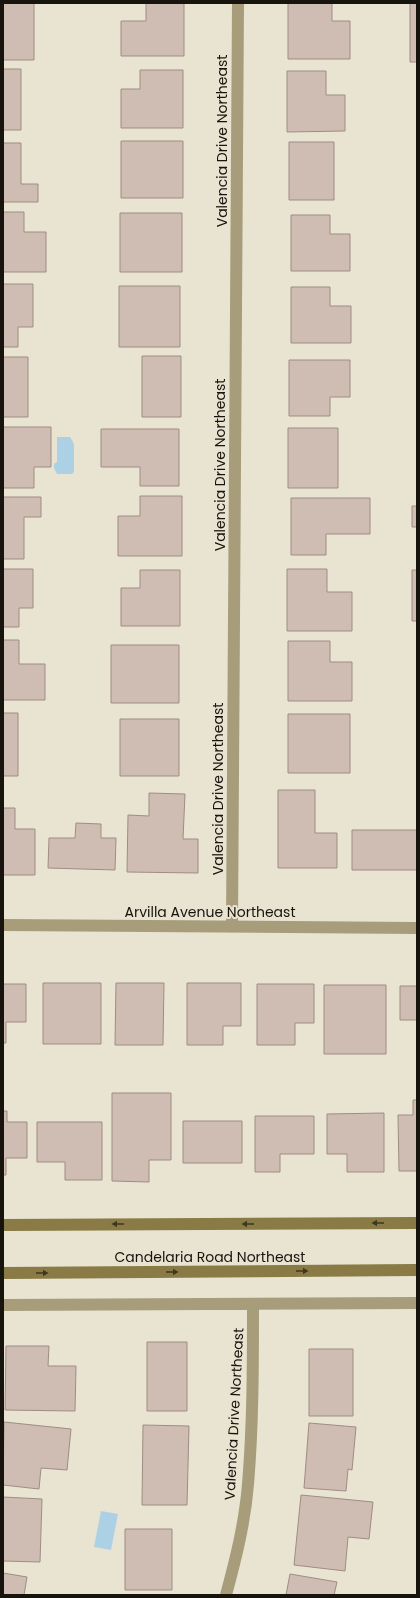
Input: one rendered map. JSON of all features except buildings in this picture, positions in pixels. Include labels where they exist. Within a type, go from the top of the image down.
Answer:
[{"type":"main road","points":[[3,1225],[417,1223]]},
{"type":"main road","name":"Candelaria Road Northeast","points":[[3,1273],[417,1270]]},
{"type":"street","name":"Valencia Drive Northeast","points":[[232,927],[238,3]]},
{"type":"street","name":"Arvilla Avenue Northeast","points":[[3,925],[417,928]]},
{"type":"street","points":[[3,1305],[417,1303]]},
{"type":"street","name":"Valencia Drive Northeast","points":[[226,1595],[240,1541],[248,1485],[251,1430],[253,1304]]},
{"type":"water","points":[[57,437],[70,437],[74,444],[74,472],[72,474],[57,474],[54,468],[54,464],[57,462]]},
{"type":"water","points":[[101,1511],[118,1514],[111,1550],[94,1547]]}]
